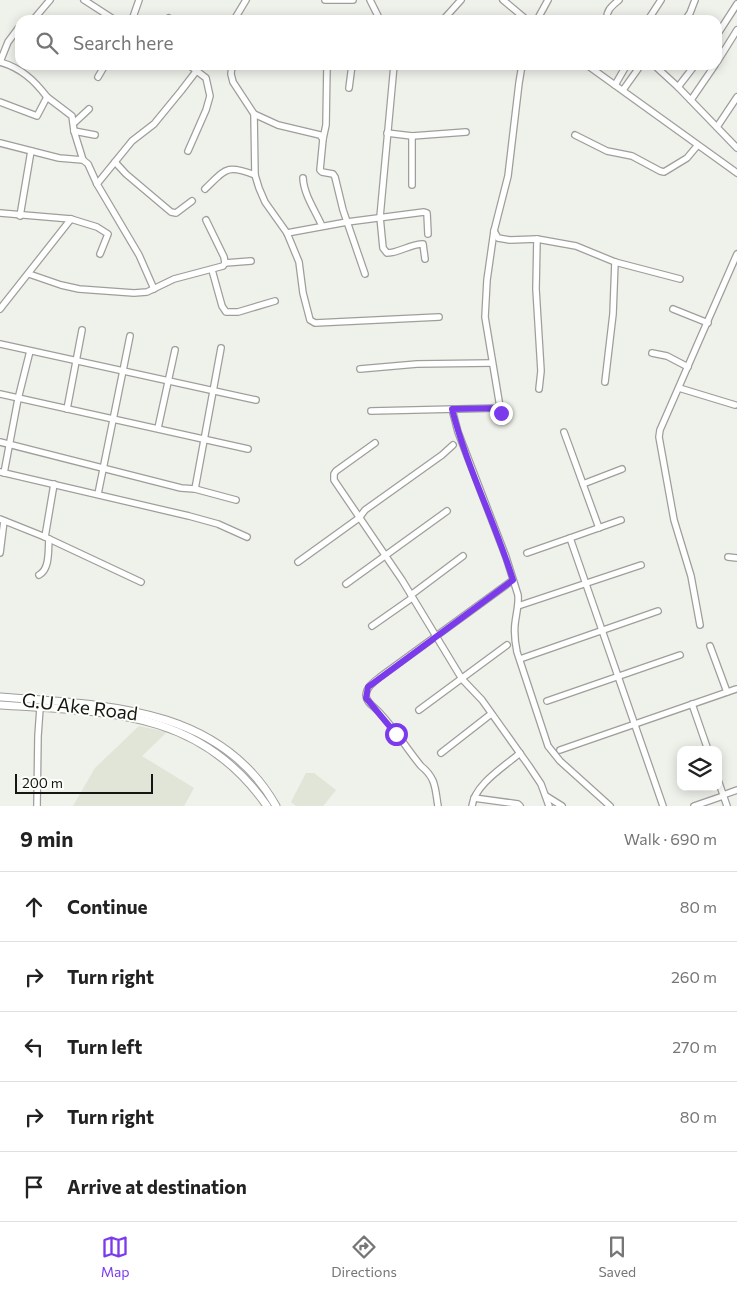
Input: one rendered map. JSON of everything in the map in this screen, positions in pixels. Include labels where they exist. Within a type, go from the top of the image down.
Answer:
[{"type":"main road","name":"G.U Ake Road","points":[[0,697],[106,705],[143,713],[182,725],[202,734],[228,751],[252,774],[276,806]]},
{"type":"main road","points":[[0,705],[105,712],[158,724],[189,736],[230,763],[251,785],[266,806]]},
{"type":"street","points":[[39,15],[50,0]]},
{"type":"street","points":[[84,0],[108,15]]},
{"type":"street","points":[[134,15],[138,0]]},
{"type":"street","points":[[325,0],[353,0]]},
{"type":"street","points":[[370,0],[378,15]]},
{"type":"street","points":[[448,15],[461,0]]},
{"type":"street","points":[[540,15],[548,0]]},
{"type":"street","points":[[607,15],[609,10],[619,0]]},
{"type":"street","points":[[651,15],[661,0]]},
{"type":"street","points":[[689,15],[695,0]]},
{"type":"street","points":[[505,1],[521,15]]},
{"type":"street","points":[[236,15],[242,2]]},
{"type":"street","points":[[722,26],[737,4]]},
{"type":"street","points":[[722,54],[737,30]]},
{"type":"street","points":[[15,33],[8,42],[0,62],[15,67]]},
{"type":"street","points":[[21,70],[39,86],[47,97],[72,116],[74,131],[84,160],[139,254],[154,289]]},
{"type":"street","points":[[98,77],[102,70]]},
{"type":"street","points":[[97,184],[132,141],[154,124],[196,70]]},
{"type":"street","points":[[188,151],[210,96],[206,78],[200,70]]},
{"type":"street","points":[[231,70],[233,82],[254,114],[278,125],[315,133],[323,139]]},
{"type":"street","points":[[327,70],[326,125],[320,170],[333,174],[335,177],[347,222],[365,274]]},
{"type":"street","points":[[349,88],[351,70]]},
{"type":"street","points":[[393,70],[380,217],[383,248],[387,253],[392,253],[423,244],[425,259]]},
{"type":"street","points":[[506,420],[502,416],[500,408],[485,317],[487,280],[494,231],[508,176],[521,70]]},
{"type":"street","points":[[595,70],[697,146],[737,173]]},
{"type":"street","points":[[615,84],[624,70]]},
{"type":"street","points":[[623,90],[637,70]]},
{"type":"street","points":[[660,70],[737,148]]},
{"type":"street","points":[[678,87],[691,70]]},
{"type":"street","points":[[691,100],[712,70]]},
{"type":"street","points":[[0,102],[38,116],[47,97]]},
{"type":"street","points":[[717,126],[737,97]]},
{"type":"street","points":[[74,122],[89,110]]},
{"type":"street","points":[[254,114],[255,175],[265,202],[287,233],[299,262],[303,293],[311,322],[439,317]]},
{"type":"street","points":[[74,131],[95,135]]},
{"type":"street","points":[[387,134],[412,136],[466,132]]},
{"type":"street","points":[[575,135],[607,151],[632,156],[664,172],[687,158],[697,146]]},
{"type":"street","points":[[412,136],[412,185]]},
{"type":"street","points":[[0,143],[60,158],[84,160]]},
{"type":"street","points":[[20,216],[31,151]]},
{"type":"street","points":[[115,162],[126,174],[171,212],[176,212],[192,201]]},
{"type":"street","points":[[204,189],[229,168],[241,169],[255,175]]},
{"type":"street","points":[[303,178],[308,197],[322,226]]},
{"type":"street","points":[[287,233],[380,217],[427,212],[428,234]]},
{"type":"street","points":[[0,213],[71,219],[97,228],[108,234],[100,254]]},
{"type":"street","points":[[0,309],[71,219]]},
{"type":"street","points":[[206,220],[218,242],[225,263]]},
{"type":"street","points":[[494,231],[498,238],[537,240],[576,246],[615,262],[680,279]]},
{"type":"street","points":[[537,240],[536,289],[541,371],[539,389]]},
{"type":"street","points":[[700,625],[691,576],[674,520],[659,437],[660,430],[737,254]]},
{"type":"street","points":[[29,274],[79,289],[134,293],[147,292],[174,279],[212,270],[223,266],[225,263],[251,261]]},
{"type":"street","points":[[605,382],[613,314],[615,262]]},
{"type":"street","points":[[212,270],[226,312],[238,312],[275,301]]},
{"type":"street","points":[[672,309],[708,323]]},
{"type":"street","points":[[67,410],[82,330]]},
{"type":"street","points":[[98,494],[130,336]]},
{"type":"street","points":[[0,344],[75,362],[256,400]]},
{"type":"street","points":[[195,489],[221,348]]},
{"type":"street","points":[[158,428],[175,350]]},
{"type":"street","points":[[30,352],[2,473],[98,494],[218,524],[247,537]]},
{"type":"street","points":[[652,353],[667,356],[688,367]]},
{"type":"street","points":[[360,369],[417,364],[492,363]]},
{"type":"street","points":[[679,388],[735,405]]},
{"type":"street","points":[[0,394],[248,449]]},
{"type":"street","points":[[371,411],[500,408]]},
{"type":"street","points":[[452,409],[458,432],[506,556],[518,595],[514,633],[520,660],[543,733],[553,753],[610,806]]},
{"type":"street","points":[[564,432],[599,528]]},
{"type":"street","points":[[0,442],[236,500]]},
{"type":"street","points":[[375,443],[334,474],[336,484],[386,556],[462,679],[482,700],[541,784],[549,806]]},
{"type":"street","points":[[298,562],[454,445]]},
{"type":"street","points":[[583,484],[622,469]]},
{"type":"street","points":[[39,575],[44,572],[46,566],[47,538],[54,484]]},
{"type":"street","points":[[346,584],[447,511]]},
{"type":"street","points":[[0,553],[2,520],[47,538],[141,582]]},
{"type":"street","points":[[527,553],[621,520]]},
{"type":"street","points":[[570,538],[663,806]]},
{"type":"street","points":[[372,626],[463,556]]},
{"type":"street","points":[[728,557],[737,558]]},
{"type":"street","points":[[518,606],[641,565]]},
{"type":"street","points":[[438,806],[434,781],[366,698],[368,687],[513,580]]},
{"type":"street","points":[[520,660],[658,612]]},
{"type":"street","points":[[419,710],[507,645]]},
{"type":"street","points":[[710,646],[727,692]]},
{"type":"street","points":[[547,701],[680,655]]},
{"type":"street","points":[[560,750],[736,689]]},
{"type":"street","points":[[692,704],[707,746]]},
{"type":"street","points":[[37,806],[40,708]]},
{"type":"street","points":[[440,753],[491,714]]},
{"type":"street","points":[[472,806],[479,788],[520,753]]},
{"type":"street","points":[[694,806],[737,790]]},
{"type":"street","points":[[722,791],[727,806]]},
{"type":"street","points":[[546,796],[562,806]]},
{"type":"street","points":[[474,798],[518,804],[520,806]]},
{"type":"shaded area","points":[[139,726],[167,732],[142,756],[194,788],[184,806],[73,806],[95,768]]},
{"type":"shaded area","points":[[306,773],[314,773],[336,790],[323,806],[296,806],[291,802]]},
{"type":"route","points":[[396,734],[366,698],[368,687],[513,580],[506,556],[481,496],[458,432],[452,409],[500,408],[501,413]]}]
